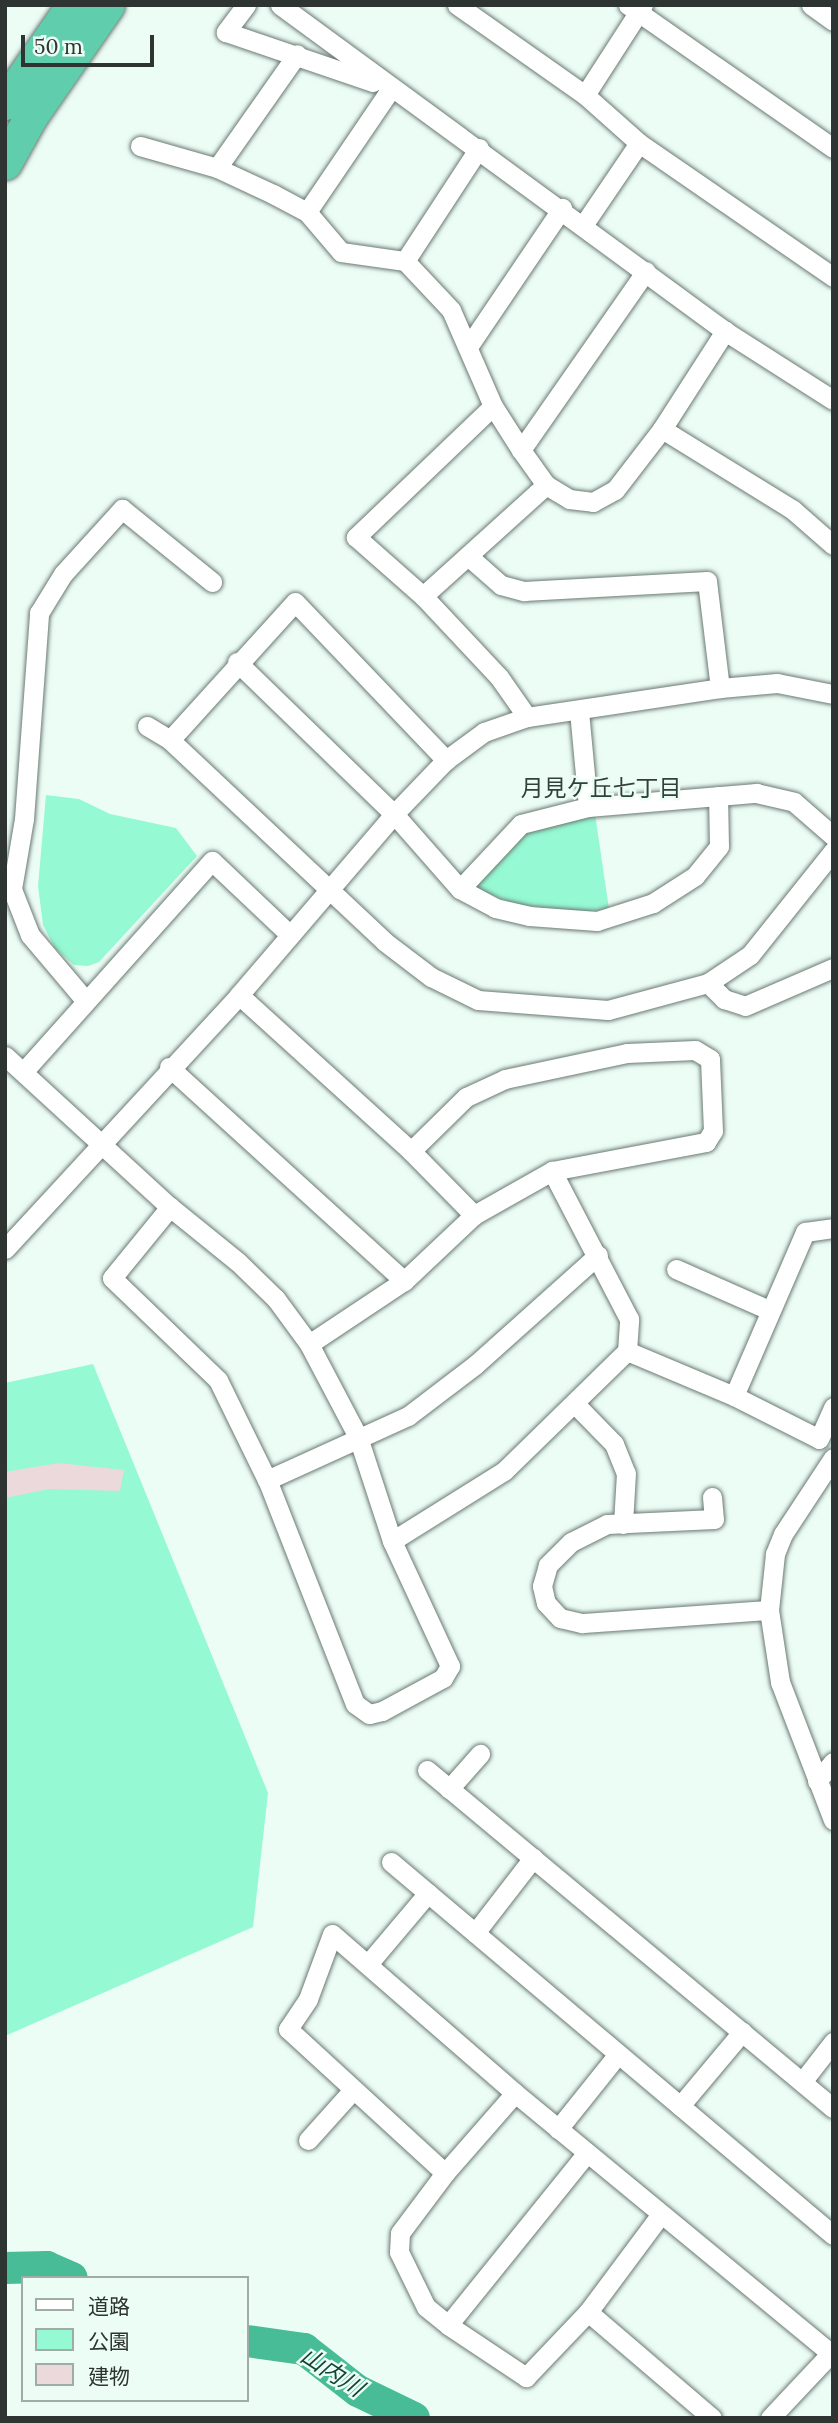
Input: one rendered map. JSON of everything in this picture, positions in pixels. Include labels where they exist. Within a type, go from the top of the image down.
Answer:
[{"type":"highway","points":[[5,103],[73,5]]},
{"type":"highway","points":[[5,163],[31,116],[108,5]]},
{"type":"street","points":[[246,5],[226,32],[297,54],[390,90],[411,101]]},
{"type":"street","points":[[280,5],[584,224],[725,331],[833,400]]},
{"type":"street","points":[[457,5],[585,94],[639,143],[833,277]]},
{"type":"street","points":[[811,5],[833,21]]},
{"type":"street","points":[[585,94],[637,8],[833,148]]},
{"type":"street","points":[[218,168],[297,54]]},
{"type":"street","points":[[307,212],[390,90]]},
{"type":"street","points":[[584,224],[639,143]]},
{"type":"street","points":[[140,146],[218,168],[307,212],[341,252],[405,261],[451,310],[494,406],[521,450],[546,485],[569,499],[593,502],[615,490],[662,429],[725,331]]},
{"type":"street","points":[[405,261],[479,148]]},
{"type":"street","points":[[468,348],[562,208]]},
{"type":"street","points":[[521,450],[646,271]]},
{"type":"street","points":[[494,406],[356,537],[423,596],[499,677],[527,717]]},
{"type":"street","points":[[662,429],[793,510],[833,545]]},
{"type":"street","points":[[423,596],[546,485]]},
{"type":"street","points":[[85,1000],[30,935],[12,889],[24,819],[39,613],[63,574],[122,509],[212,582]]},
{"type":"street","points":[[468,556],[501,585],[524,591],[707,580],[720,688]]},
{"type":"street","points":[[170,740],[237,662],[295,602],[446,760]]},
{"type":"street","points":[[237,662],[394,814],[460,889],[495,908],[529,916],[597,921],[653,903],[695,876],[719,846],[718,796]]},
{"type":"street","points":[[5,1249],[103,1144],[169,1067],[239,995],[394,814],[446,760],[484,732],[527,717],[720,688],[777,683],[830,688]]},
{"type":"street","points":[[579,711],[588,807]]},
{"type":"street","points":[[147,726],[170,740],[329,891],[431,977],[478,1000],[608,1010],[708,982],[750,955],[833,851]]},
{"type":"street","points":[[460,889],[521,824],[588,807],[756,793],[794,802],[833,836]]},
{"type":"street","points":[[24,1071],[212,861],[289,934]]},
{"type":"street","points":[[708,982],[724,999],[745,1006],[833,968]]},
{"type":"street","points":[[239,995],[411,1151],[474,1215]]},
{"type":"street","points":[[309,1344],[404,1281],[474,1215],[552,1171],[706,1142],[713,1131],[710,1059],[695,1050],[627,1053],[505,1079],[466,1097],[411,1151]]},
{"type":"street","points":[[5,1056],[170,1207],[239,1262],[276,1299],[309,1344],[358,1437],[392,1541],[450,1670],[382,1712],[369,1714],[355,1704],[267,1480],[218,1380],[111,1278],[170,1207]]},
{"type":"street","points":[[169,1067],[404,1281]]},
{"type":"street","points":[[392,1541],[504,1471],[576,1405],[627,1351],[629,1319],[552,1171]]},
{"type":"street","points":[[734,1396],[805,1232],[833,1228]]},
{"type":"street","points":[[267,1480],[408,1416],[449,1387],[598,1255]]},
{"type":"street","points":[[676,1269],[769,1310]]},
{"type":"street","points":[[627,1351],[734,1396],[819,1439],[833,1407]]},
{"type":"street","points":[[576,1405],[614,1444],[626,1473],[623,1524]]},
{"type":"street","points":[[833,1458],[775,1554],[769,1610],[780,1682],[833,1820]]},
{"type":"street","points":[[712,1497],[714,1519],[594,1528],[559,1552],[548,1565],[544,1597],[560,1618],[582,1623],[769,1610]]},
{"type":"street","points":[[449,1789],[480,1754]]},
{"type":"street","points":[[817,1780],[833,1762]]},
{"type":"street","points":[[427,1770],[833,2108]]},
{"type":"street","points":[[475,1933],[533,1858]]},
{"type":"street","points":[[391,1862],[833,2235]]},
{"type":"street","points":[[368,1964],[428,1893]]},
{"type":"street","points":[[445,2173],[352,2091],[288,2029],[308,1999],[332,1934],[558,2129],[832,2352],[770,2418]]},
{"type":"street","points":[[680,2106],[742,2032]]},
{"type":"street","points":[[802,2082],[833,2042]]},
{"type":"street","points":[[558,2129],[618,2054]]},
{"type":"street","points":[[308,2140],[352,2091]]},
{"type":"street","points":[[515,2093],[404,2225],[399,2252],[426,2307],[448,2325],[526,2377],[588,2312],[661,2214]]},
{"type":"street","points":[[448,2325],[587,2153]]},
{"type":"street","points":[[588,2312],[712,2418]]},
{"type":"green space","points":[[46,795],[79,799],[110,814],[176,828],[197,856],[99,962],[88,966],[74,965],[55,948],[43,925],[38,886]]},
{"type":"green space","points":[[595,814],[609,909],[579,912],[515,904],[479,890],[478,880],[525,830]]},
{"type":"green space","points":[[93,1364],[268,1793],[253,1927],[5,2036],[5,1383]]},
{"type":"building","points":[[59,1463],[124,1470],[120,1491],[49,1489],[5,1498],[5,1472]]},
{"type":"waterway","name":"山内川","points":[[5,2268],[47,2267],[67,2276]]},
{"type":"waterway","name":"山内川","points":[[248,2341],[304,2349],[358,2391],[414,2418]]},
{"type":"district","name":"月見ケ丘七丁目","points":[[601,788]]}]
